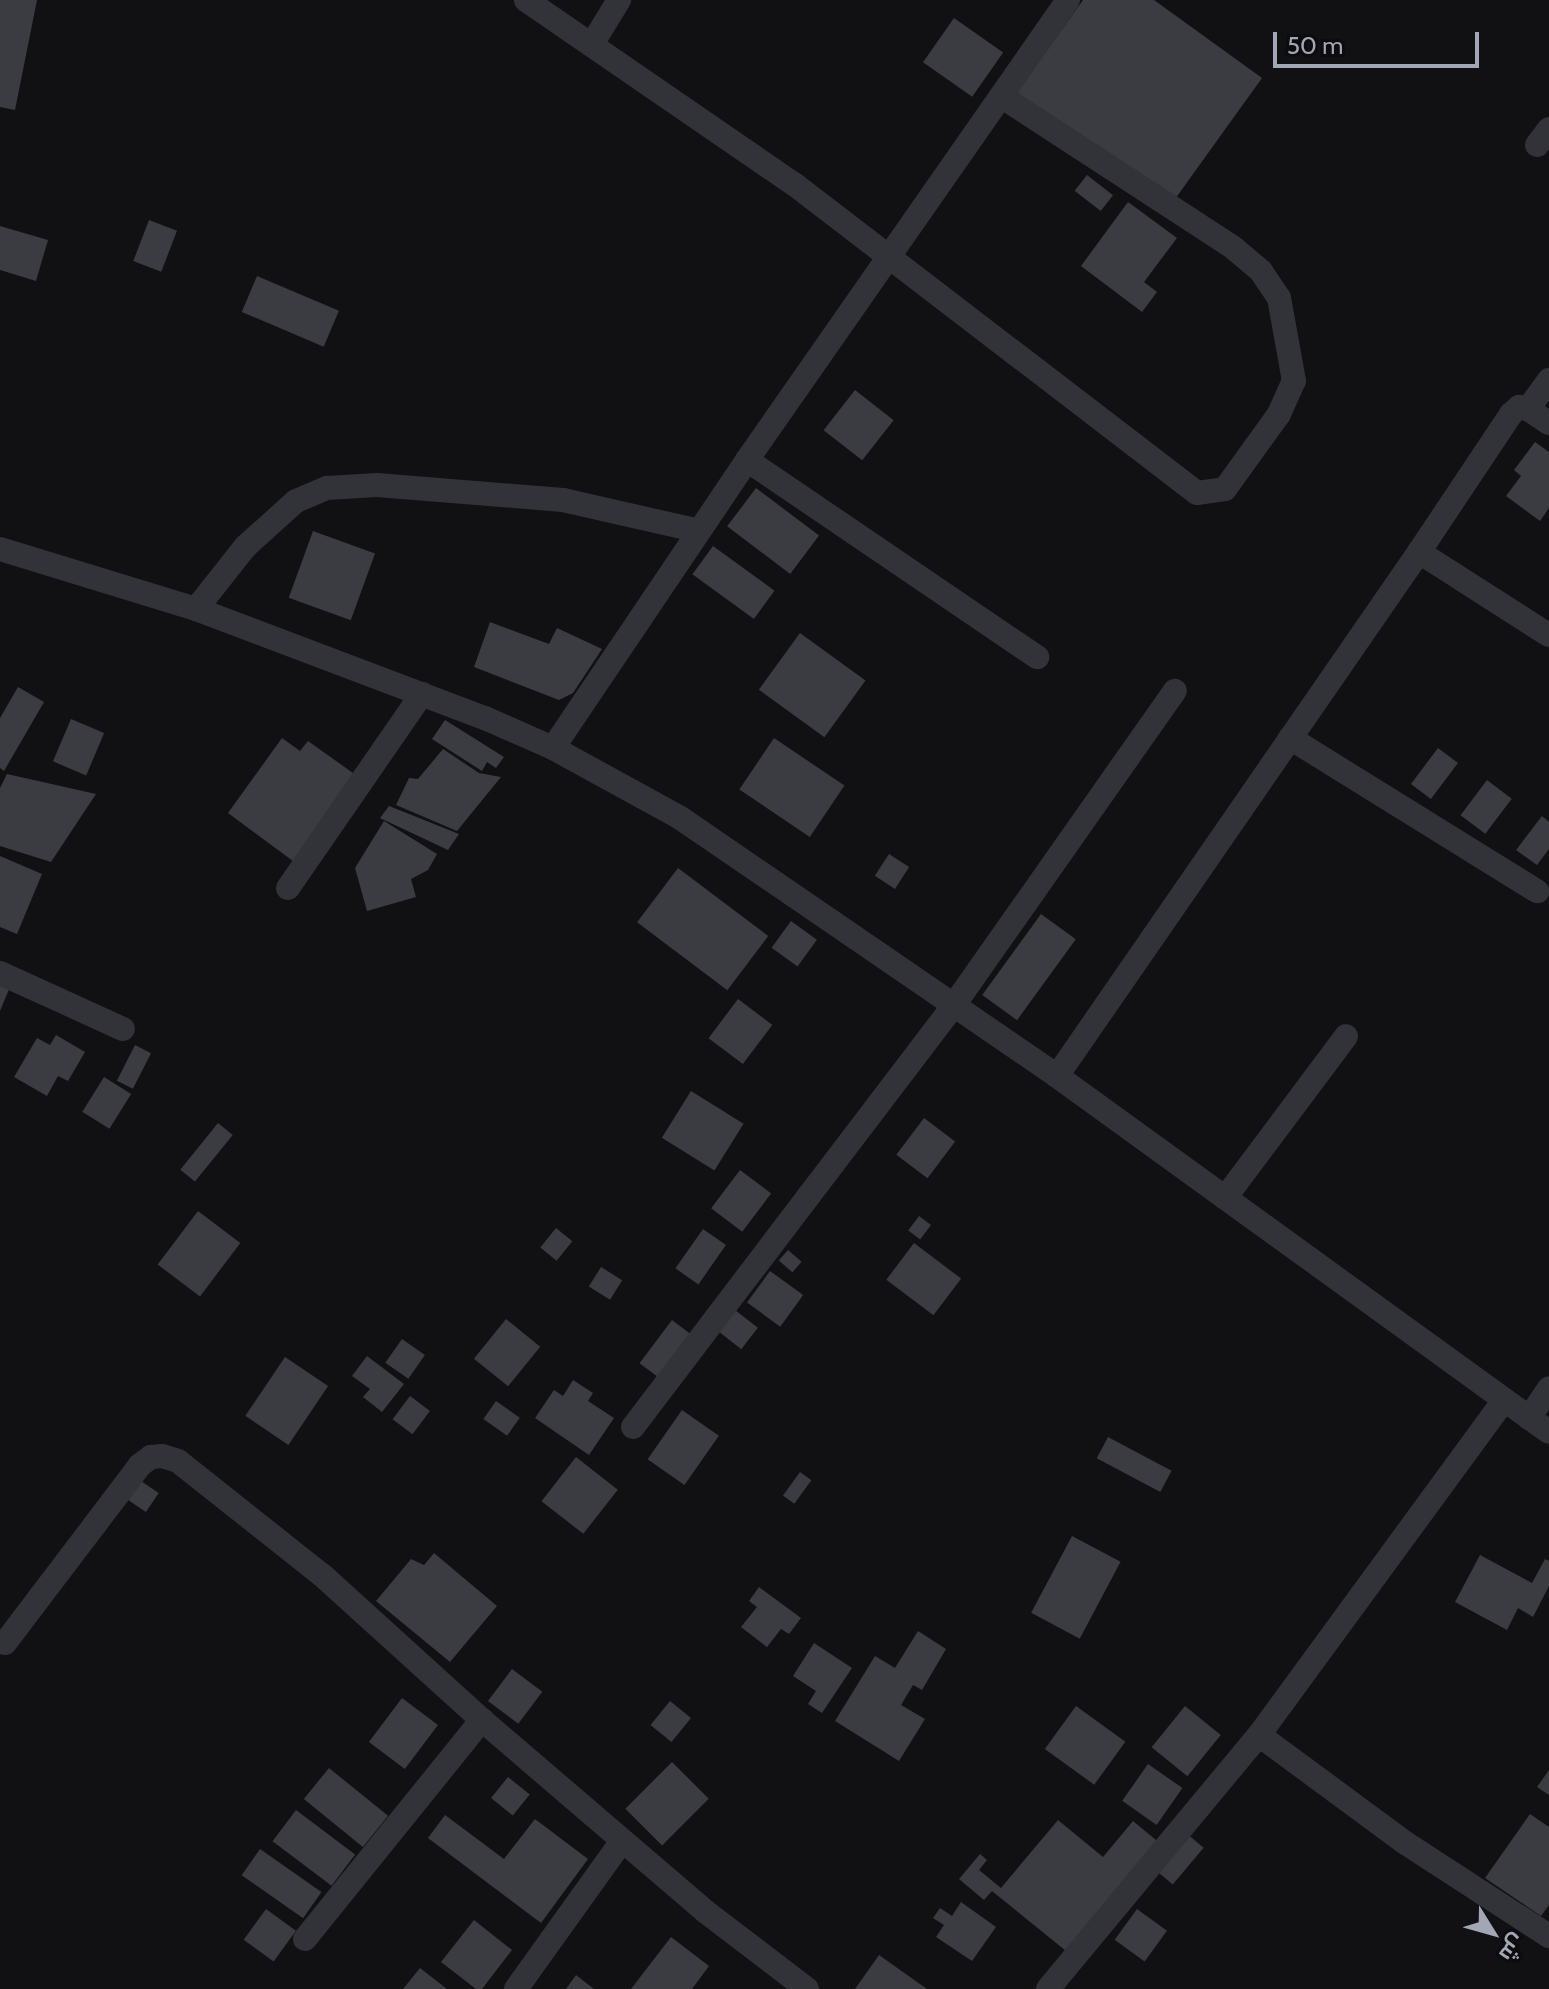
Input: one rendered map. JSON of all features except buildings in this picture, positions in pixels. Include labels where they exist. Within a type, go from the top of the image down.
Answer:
[{"type":"street","points":[[526,0],[781,175],[1197,493],[1225,489],[1279,414],[1294,381],[1279,298],[1261,271],[1234,248],[1001,96]]},
{"type":"street","points":[[592,44],[619,0]]},
{"type":"street","points":[[553,748],[747,460],[1068,0]]},
{"type":"street","points":[[1528,409],[1549,380]]},
{"type":"street","points":[[1057,1076],[1511,414],[1519,407],[1528,409],[1549,423]]},
{"type":"street","points":[[747,460],[1037,657]]},
{"type":"street","points":[[196,609],[246,546],[296,501],[327,488],[377,485],[563,500],[699,531]]},
{"type":"street","points":[[0,549],[196,609],[422,694],[553,748],[679,817],[1057,1076],[1549,1432]]},
{"type":"street","points":[[1419,552],[1549,635]]},
{"type":"street","points":[[633,1427],[954,1005],[1175,691]]},
{"type":"street","points":[[288,888],[422,694]]},
{"type":"street","points":[[1290,738],[1537,891]]},
{"type":"street","points":[[0,973],[123,1029]]},
{"type":"street","points":[[1225,1198],[1346,1036]]},
{"type":"street","points":[[1529,1418],[1549,1388]]},
{"type":"street","points":[[1048,1989],[1259,1735],[1504,1400]]},
{"type":"street","points":[[5,1643],[140,1465],[151,1457],[162,1456],[194,1470],[322,1575],[622,1841],[706,1912],[807,1989]]},
{"type":"street","points":[[305,1939],[482,1720]]},
{"type":"street","points":[[1259,1735],[1404,1842],[1549,1936]]},
{"type":"street","points":[[516,1989],[622,1841]]}]
